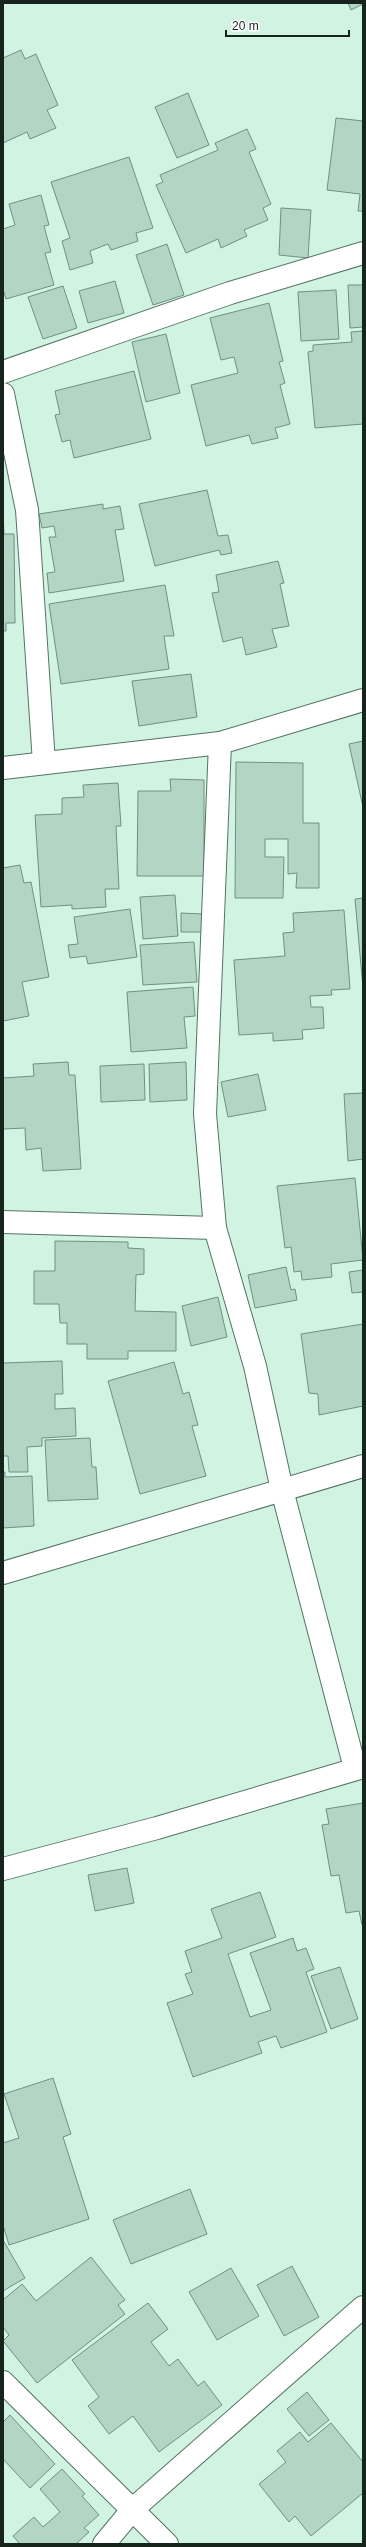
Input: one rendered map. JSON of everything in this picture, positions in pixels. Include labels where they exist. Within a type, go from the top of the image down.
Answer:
[{"type":"street","points":[[3,372],[230,293],[363,253]]},
{"type":"street","points":[[3,394],[27,510],[44,763]]},
{"type":"street","points":[[3,768],[220,742],[363,700]]},
{"type":"street","points":[[3,1869],[157,1828],[359,1767],[282,1490],[255,1366],[215,1228],[205,1114],[220,742]]},
{"type":"street","points":[[3,1222],[215,1228]]},
{"type":"street","points":[[3,1573],[363,1466]]},
{"type":"street","points":[[104,2544],[133,2509],[363,2307]]},
{"type":"street","points":[[3,2382],[167,2544]]},
{"type":"building","points":[[348,3],[363,3],[363,4],[351,10]]},
{"type":"building","points":[[21,50],[25,59],[36,54],[58,105],[47,110],[56,128],[30,139],[27,132],[3,143],[3,58]]},
{"type":"building","points":[[188,93],[209,145],[177,158],[155,107]]},
{"type":"building","points":[[336,118],[363,121],[363,211],[358,211],[360,194],[327,190]]},
{"type":"building","points":[[247,129],[256,149],[249,152],[271,204],[263,208],[268,220],[244,230],[247,236],[221,248],[218,239],[186,253],[156,185],[163,182],[160,175],[218,150],[215,143]]},
{"type":"building","points":[[129,157],[153,228],[136,233],[138,241],[111,250],[108,244],[90,251],[93,263],[70,270],[62,241],[70,238],[51,182]]},
{"type":"building","points":[[41,195],[49,225],[44,226],[51,252],[45,253],[54,285],[6,299],[3,289],[3,229],[15,225],[9,204]]},
{"type":"building","points":[[281,208],[311,210],[308,258],[279,255]]},
{"type":"building","points":[[167,244],[184,295],[153,305],[136,255]]},
{"type":"building","points":[[115,281],[124,313],[88,323],[79,291]]},
{"type":"building","points":[[348,285],[363,285],[363,327],[350,328]]},
{"type":"building","points":[[63,286],[77,328],[43,339],[28,297]]},
{"type":"building","points":[[336,290],[339,339],[301,341],[298,292]]},
{"type":"building","points":[[269,303],[283,361],[279,362],[285,383],[280,385],[290,424],[275,428],[278,438],[252,444],[249,435],[206,446],[191,385],[238,373],[234,357],[221,360],[210,318]]},
{"type":"building","points":[[363,331],[363,424],[315,428],[308,352],[313,351],[313,345],[352,342],[351,332]]},
{"type":"building","points":[[166,334],[180,393],[146,402],[132,342]]},
{"type":"building","points":[[134,371],[151,439],[74,458],[70,440],[62,442],[55,415],[60,414],[55,391]]},
{"type":"building","points":[[207,490],[218,536],[228,535],[232,553],[221,555],[219,550],[155,566],[139,504]]},
{"type":"building","points":[[103,504],[103,509],[120,506],[124,529],[115,530],[124,581],[49,593],[47,573],[55,572],[49,537],[56,537],[54,526],[42,528],[39,514]]},
{"type":"building","points":[[3,510],[4,534],[14,534],[15,623],[6,623],[6,631],[3,631]]},
{"type":"building","points":[[278,561],[284,583],[280,584],[289,626],[272,629],[277,647],[246,655],[242,637],[223,642],[212,593],[219,592],[216,575]]},
{"type":"building","points":[[165,585],[174,636],[164,636],[169,669],[61,684],[49,604]]},
{"type":"building","points":[[191,674],[197,717],[139,726],[132,681]]},
{"type":"building","points":[[363,741],[363,807],[349,744]]},
{"type":"building","points":[[236,762],[303,763],[303,823],[319,823],[319,888],[296,888],[297,873],[288,874],[288,839],[265,839],[265,857],[284,857],[283,898],[235,898]]},
{"type":"building","points":[[170,779],[204,780],[204,876],[137,876],[138,791],[171,791]]},
{"type":"building","points":[[118,783],[121,826],[116,826],[119,889],[105,889],[106,907],[72,909],[72,905],[41,907],[35,815],[62,814],[62,798],[84,797],[83,785]]},
{"type":"building","points":[[20,865],[24,883],[31,882],[49,977],[22,982],[29,1016],[3,1021],[3,868]]},
{"type":"building","points":[[175,895],[178,936],[143,939],[140,897]]},
{"type":"building","points":[[363,898],[363,988],[355,899]]},
{"type":"building","points":[[130,909],[137,957],[88,964],[86,956],[70,958],[68,945],[78,944],[74,917]]},
{"type":"building","points":[[344,910],[350,989],[331,990],[332,995],[310,996],[311,1007],[323,1007],[324,1028],[302,1030],[303,1039],[273,1041],[273,1033],[239,1035],[234,960],[285,956],[283,933],[294,932],[293,913]]},
{"type":"building","points":[[181,913],[203,914],[202,932],[181,932]]},
{"type":"building","points":[[194,942],[197,982],[143,985],[140,945]]},
{"type":"building","points":[[193,987],[195,1016],[184,1017],[187,1048],[131,1052],[127,992]]},
{"type":"building","points":[[68,1062],[69,1075],[75,1075],[81,1169],[43,1171],[41,1148],[26,1150],[25,1128],[3,1129],[3,1078],[34,1076],[33,1064]]},
{"type":"building","points":[[186,1062],[187,1100],[150,1102],[149,1064]]},
{"type":"building","points":[[144,1064],[145,1100],[101,1102],[100,1066]]},
{"type":"building","points":[[258,1074],[266,1110],[228,1117],[221,1082]]},
{"type":"building","points":[[363,1093],[363,1159],[348,1161],[344,1094]]},
{"type":"building","points":[[355,1178],[363,1260],[331,1264],[332,1277],[302,1280],[301,1271],[294,1272],[291,1247],[285,1248],[277,1186]]},
{"type":"building","points":[[55,1241],[128,1242],[128,1248],[144,1249],[144,1274],[136,1275],[135,1311],[176,1312],[176,1351],[128,1351],[128,1359],[87,1359],[87,1344],[67,1344],[67,1323],[60,1323],[59,1304],[34,1304],[34,1271],[55,1271]]},
{"type":"building","points":[[286,1267],[291,1290],[295,1289],[297,1300],[255,1308],[248,1275]]},
{"type":"building","points":[[363,1270],[363,1292],[352,1293],[349,1272]]},
{"type":"building","points":[[218,1297],[227,1337],[191,1346],[182,1306]]},
{"type":"building","points":[[363,1324],[363,1406],[319,1415],[318,1394],[309,1393],[301,1334]]},
{"type":"building","points":[[62,1361],[63,1394],[55,1394],[55,1409],[75,1408],[76,1436],[42,1438],[42,1446],[27,1447],[28,1472],[9,1472],[8,1456],[3,1456],[3,1363]]},
{"type":"building","points":[[174,1362],[183,1394],[189,1392],[198,1425],[192,1426],[206,1476],[140,1494],[108,1381]]},
{"type":"building","points":[[90,1438],[92,1467],[96,1467],[98,1499],[48,1501],[45,1440]]},
{"type":"building","points":[[3,1472],[5,1472],[5,1477],[32,1476],[34,1526],[3,1528]]},
{"type":"building","points":[[363,1803],[362,1925],[359,1911],[346,1913],[339,1875],[331,1876],[322,1825],[329,1824],[326,1809]]},
{"type":"building","points":[[127,1868],[134,1903],[95,1911],[88,1875]]},
{"type":"building","points":[[260,1892],[276,1937],[228,1954],[250,2017],[271,2010],[250,1953],[293,1938],[297,1951],[306,1948],[314,1969],[306,1972],[327,2032],[281,2048],[276,2036],[258,2042],[262,2053],[193,2077],[167,2003],[193,1994],[185,1974],[192,1972],[185,1951],[222,1938],[211,1909]]},
{"type":"building","points":[[340,1967],[358,2019],[331,2029],[311,1976]]},
{"type":"building","points":[[53,2078],[71,2134],[63,2137],[89,2219],[9,2245],[3,2225],[3,2143],[19,2138],[4,2094]]},
{"type":"building","points":[[190,2189],[207,2234],[131,2264],[113,2220]]},
{"type":"building","points":[[3,2240],[25,2278],[3,2291]]},
{"type":"building","points":[[91,2257],[125,2300],[118,2305],[125,2314],[37,2383],[3,2341],[9,2335],[3,2327],[3,2300],[22,2284],[36,2301]]},
{"type":"building","points":[[292,2266],[319,2317],[284,2336],[257,2285]]},
{"type":"building","points":[[231,2268],[259,2316],[217,2340],[189,2292]]},
{"type":"building","points":[[148,2303],[168,2329],[151,2342],[169,2366],[178,2359],[198,2386],[204,2381],[222,2405],[159,2452],[133,2416],[109,2434],[88,2406],[99,2397],[72,2360]]},
{"type":"building","points":[[307,2392],[329,2420],[309,2436],[287,2409]]},
{"type":"building","points":[[10,2415],[55,2464],[30,2488],[3,2459],[3,2422]]},
{"type":"building","points":[[331,2423],[363,2462],[363,2493],[311,2536],[295,2516],[289,2522],[259,2484],[286,2462],[277,2451],[300,2432],[308,2442]]},
{"type":"building","points":[[62,2469],[85,2494],[82,2496],[99,2515],[84,2528],[89,2532],[76,2544],[20,2544],[13,2536],[34,2517],[43,2527],[60,2512],[40,2489]]}]
